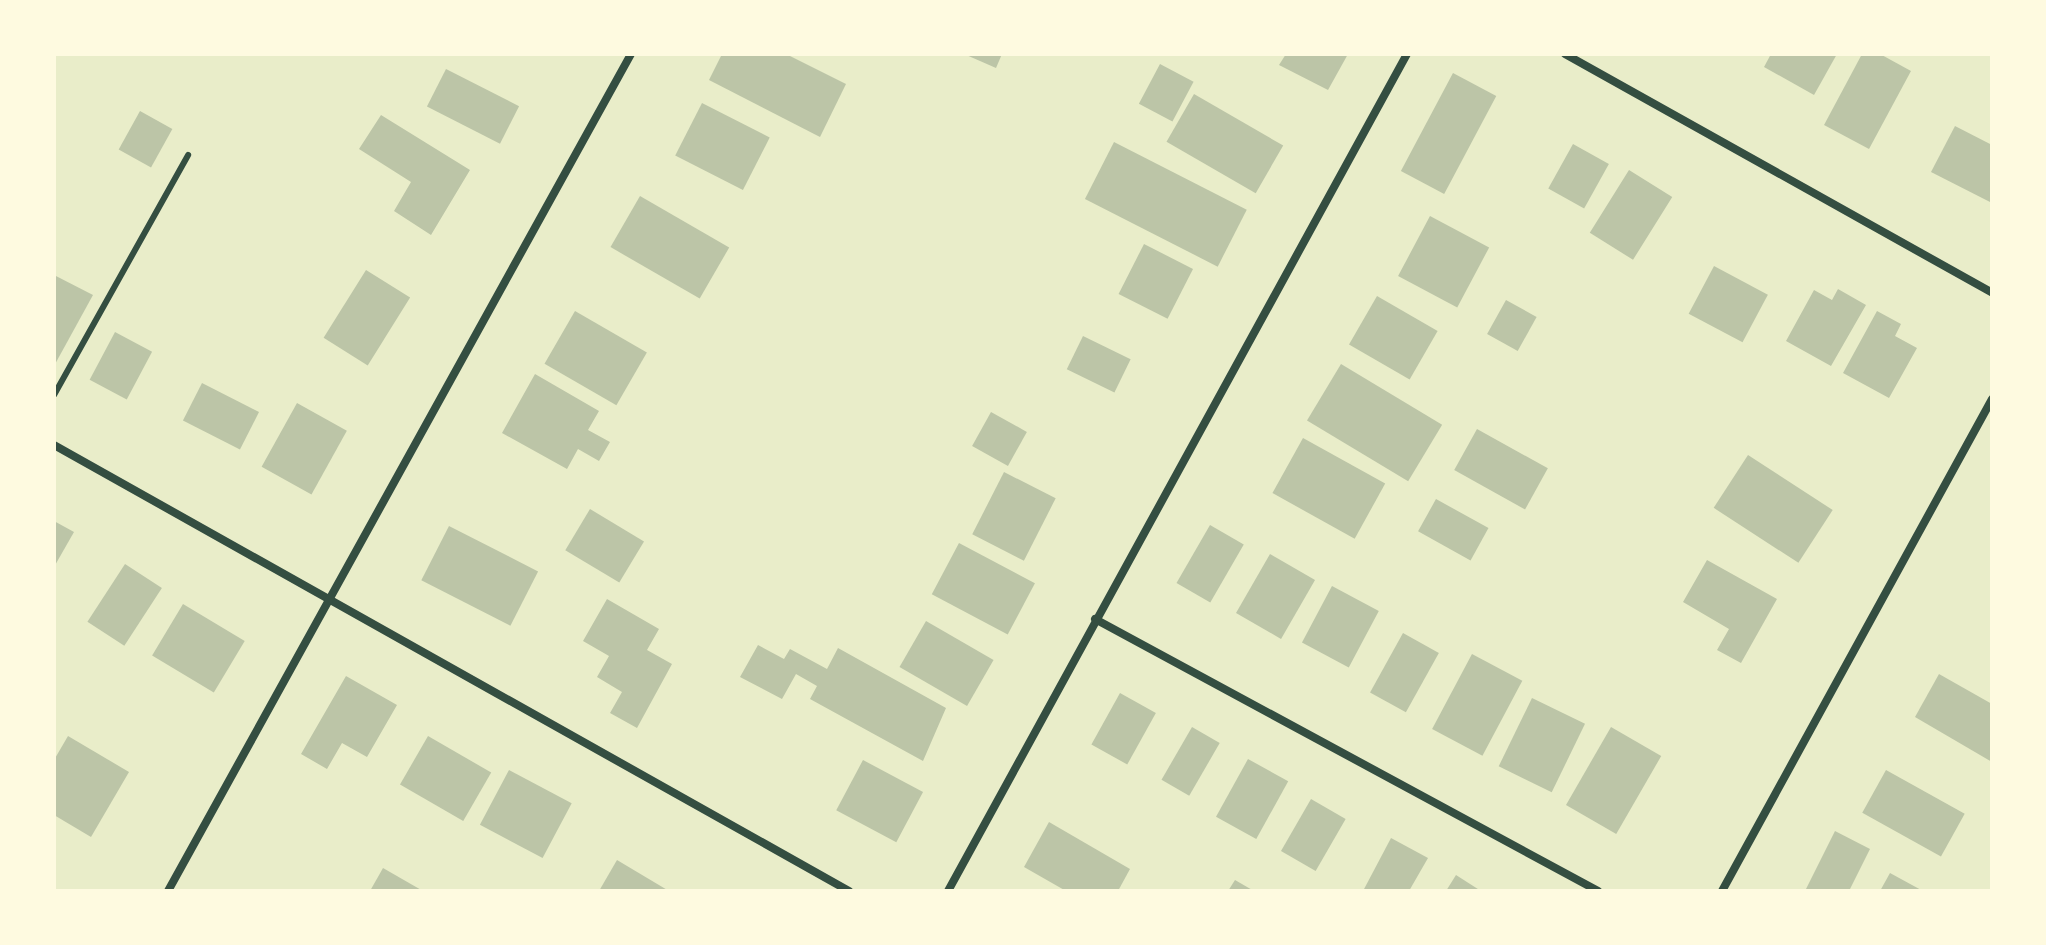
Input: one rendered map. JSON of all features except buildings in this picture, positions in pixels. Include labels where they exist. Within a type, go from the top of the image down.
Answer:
[{"type":"street","points":[[168,891],[631,54]]},
{"type":"street","points":[[948,891],[1407,54]]},
{"type":"street","points":[[1565,54],[1992,293]]},
{"type":"street","points":[[1722,891],[1992,399]]},
{"type":"street","points":[[54,445],[849,891]]},
{"type":"street","points":[[1095,619],[1598,891]]},
{"type":"lane","points":[[54,395],[188,155]]}]
